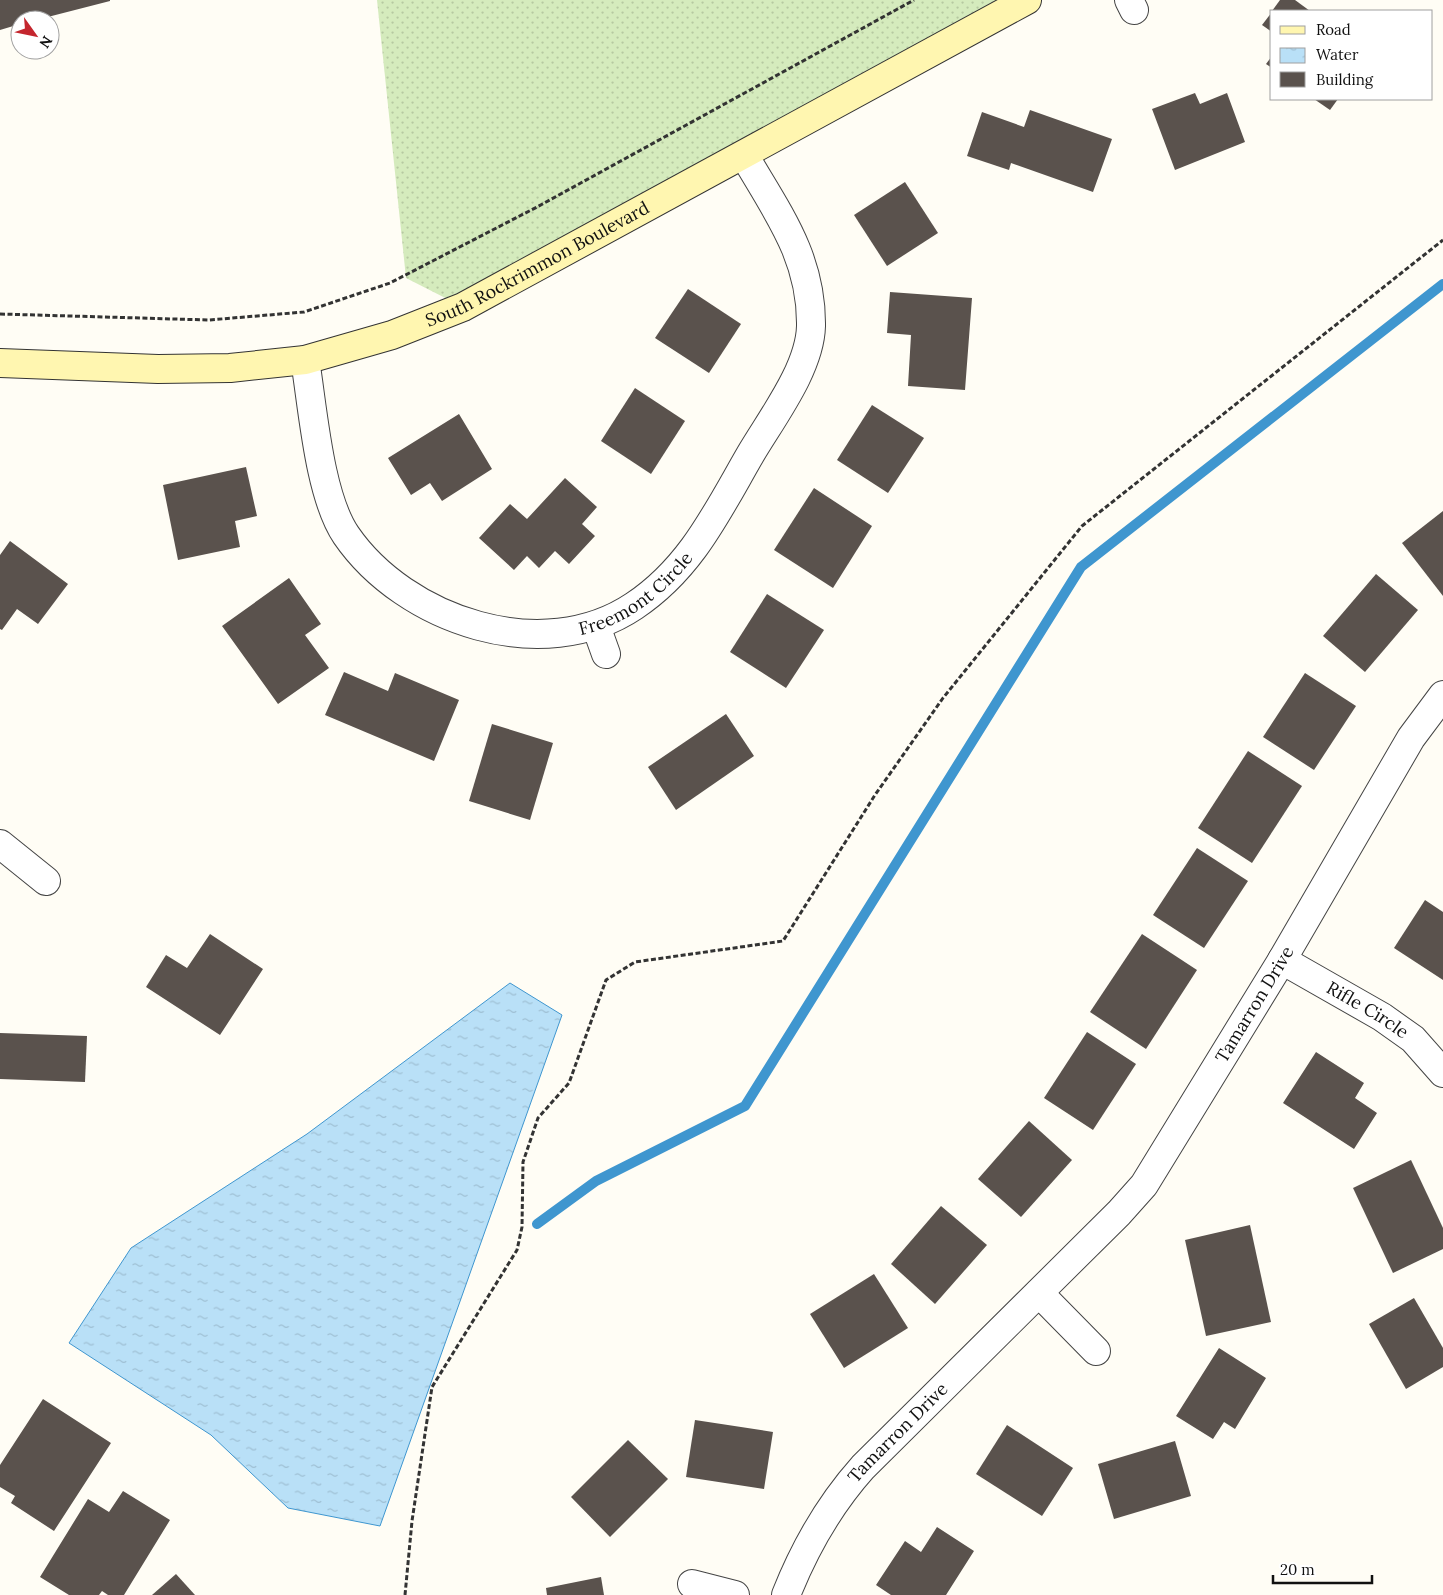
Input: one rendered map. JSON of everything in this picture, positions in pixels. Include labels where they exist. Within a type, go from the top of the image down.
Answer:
[{"type":"main road","name":"South Rockrimmon Boulevard","points":[[0,364],[158,369],[230,368],[305,360],[392,335],[462,307],[1027,0]]},
{"type":"street","name":"Freemont Circle","points":[[305,360],[326,490],[345,534],[374,569],[408,596],[447,616],[496,630],[551,634],[596,626],[634,606],[668,578],[697,546],[803,364],[811,329],[809,286],[798,249],[744,155]]},
{"type":"street","points":[[596,626],[606,654]]},
{"type":"street","name":"Tamarron Drive","points":[[786,1595],[799,1563],[839,1494],[863,1467],[1119,1213],[1144,1185],[1282,960],[1411,738],[1443,695]]},
{"type":"street","points":[[0,844],[46,881]]},
{"type":"street","name":"Rifle Circle","points":[[1282,960],[1382,1017],[1406,1033],[1443,1072]]},
{"type":"street","points":[[1039,1293],[1096,1351]]},
{"type":"street","points":[[692,1584],[735,1595]]},
{"type":"path","points":[[0,314],[209,320],[304,312],[390,283],[537,207],[914,0]]},
{"type":"path","points":[[405,1595],[412,1521],[432,1387],[517,1250],[522,1227],[524,1162],[538,1118],[569,1083],[606,980],[635,962],[783,941],[875,795],[943,698],[1082,526],[1443,240]]},
{"type":"green space","points":[[377,0],[1033,0],[463,307],[406,278]]},
{"type":"water","points":[[510,983],[562,1015],[380,1526],[288,1508],[211,1435],[69,1343],[131,1248],[307,1134]]},
{"type":"building","points":[[0,0],[110,0],[60,14],[60,10],[10,10],[10,27],[0,30]]},
{"type":"building","points":[[1280,0],[1295,0],[1309,10],[1273,10]]},
{"type":"building","points":[[1270,15],[1270,31],[1262,25]]},
{"type":"building","points":[[1270,59],[1270,67],[1266,64]]},
{"type":"building","points":[[1195,93],[1200,104],[1227,93],[1245,142],[1175,170],[1152,109]]},
{"type":"building","points":[[1315,100],[1337,100],[1330,110]]},
{"type":"building","points":[[1030,110],[1112,139],[1093,192],[1011,163],[1009,170],[967,156],[982,112],[1024,127]]},
{"type":"building","points":[[905,182],[938,233],[887,266],[854,215]]},
{"type":"building","points":[[688,289],[741,324],[709,373],[655,338]]},
{"type":"building","points":[[890,292],[972,298],[965,390],[908,386],[911,335],[887,333]]},
{"type":"building","points":[[635,388],[685,421],[651,474],[601,441]]},
{"type":"building","points":[[872,405],[924,438],[888,493],[837,460]]},
{"type":"building","points":[[459,414],[492,469],[442,501],[430,483],[411,495],[388,458]]},
{"type":"building","points":[[246,467],[257,516],[235,521],[240,547],[178,560],[163,485]]},
{"type":"building","points":[[565,478],[597,507],[582,524],[595,536],[569,564],[555,551],[539,568],[527,556],[514,570],[479,538],[510,504],[527,519]]},
{"type":"building","points":[[814,488],[872,526],[833,588],[774,550]]},
{"type":"building","points":[[1443,511],[1443,596],[1402,543]]},
{"type":"building","points":[[10,541],[68,584],[38,624],[17,609],[2,630],[0,629],[0,555]]},
{"type":"building","points":[[1376,574],[1418,610],[1365,672],[1323,636]]},
{"type":"building","points":[[289,578],[321,624],[305,635],[329,668],[278,704],[222,626]]},
{"type":"building","points":[[767,594],[824,630],[786,688],[730,652]]},
{"type":"building","points":[[344,672],[388,691],[395,673],[459,700],[434,761],[325,715]]},
{"type":"building","points":[[1305,673],[1356,706],[1314,770],[1263,737]]},
{"type":"building","points":[[726,714],[754,756],[676,810],[648,767]]},
{"type":"building","points":[[492,724],[553,743],[530,820],[469,801]]},
{"type":"building","points":[[1248,751],[1302,786],[1252,863],[1198,828]]},
{"type":"building","points":[[1197,848],[1248,881],[1204,948],[1153,915]]},
{"type":"building","points":[[1425,900],[1443,912],[1443,980],[1394,948]]},
{"type":"building","points":[[210,934],[263,969],[220,1035],[146,987],[166,955],[187,968]]},
{"type":"building","points":[[1142,934],[1197,970],[1146,1049],[1090,1012]]},
{"type":"building","points":[[1087,1032],[1136,1064],[1093,1130],[1044,1098]]},
{"type":"building","points":[[0,1033],[87,1036],[85,1082],[0,1079]]},
{"type":"building","points":[[1316,1052],[1364,1083],[1355,1098],[1377,1113],[1354,1149],[1283,1103]]},
{"type":"building","points":[[1029,1121],[1072,1160],[1021,1217],[978,1179]]},
{"type":"building","points":[[1411,1160],[1443,1228],[1443,1249],[1393,1273],[1353,1188]]},
{"type":"building","points":[[941,1206],[987,1245],[935,1304],[891,1264]]},
{"type":"building","points":[[1250,1225],[1271,1322],[1206,1336],[1185,1240]]},
{"type":"building","points":[[874,1274],[908,1328],[844,1368],[810,1314]]},
{"type":"building","points":[[1414,1298],[1443,1348],[1443,1367],[1406,1389],[1369,1324]]},
{"type":"building","points":[[1219,1348],[1266,1378],[1235,1429],[1224,1422],[1213,1439],[1176,1416]]},
{"type":"building","points":[[43,1399],[111,1443],[54,1531],[11,1503],[15,1496],[0,1487],[0,1465]]},
{"type":"building","points":[[695,1420],[773,1432],[764,1489],[686,1477]]},
{"type":"building","points":[[1007,1425],[1073,1468],[1042,1516],[976,1474]]},
{"type":"building","points":[[628,1440],[668,1479],[610,1537],[571,1497]]},
{"type":"building","points":[[1175,1441],[1191,1496],[1114,1519],[1098,1464]]},
{"type":"building","points":[[123,1491],[170,1520],[124,1595],[108,1595],[102,1591],[99,1595],[69,1595],[40,1577],[88,1499],[109,1512]]},
{"type":"building","points":[[937,1527],[974,1551],[946,1595],[891,1595],[876,1585],[905,1541],[921,1552]]},
{"type":"building","points":[[176,1574],[195,1595],[152,1595]]},
{"type":"building","points":[[601,1577],[604,1595],[547,1595],[546,1588]]},
{"type":"waterway","points":[[537,1224],[596,1181],[745,1106],[1081,567],[1443,284]]}]
